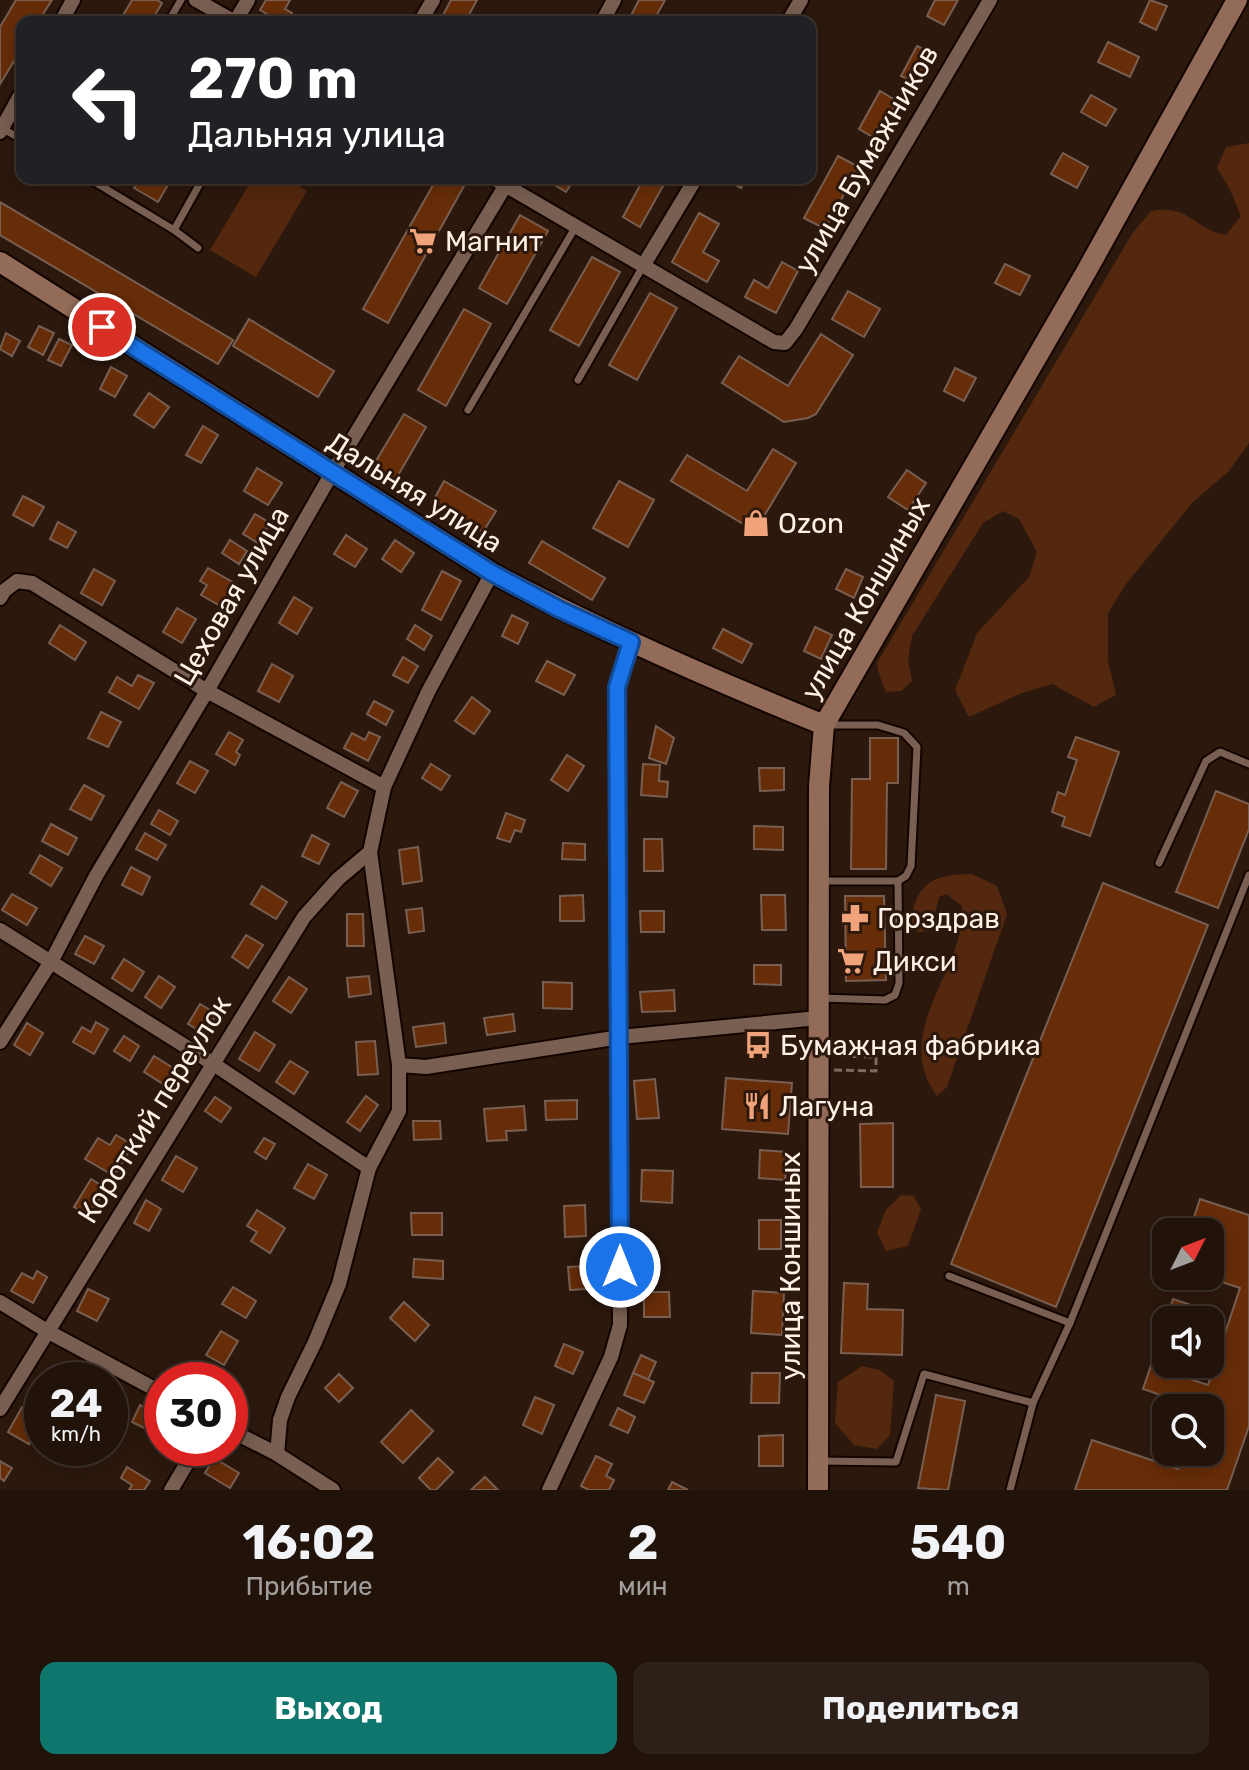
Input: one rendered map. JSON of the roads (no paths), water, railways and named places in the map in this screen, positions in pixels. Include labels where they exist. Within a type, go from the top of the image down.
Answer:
[{"type":"main road","name":"улица Коншиных","points":[[818,1490],[819,786],[824,725],[1086,272],[1237,0]]},
{"type":"main road","name":"Дальняя улица","points":[[0,262],[492,573],[559,609],[631,642],[824,725]]},
{"type":"street","points":[[196,0],[224,16]]},
{"type":"street","name":"улица Бумажников","points":[[643,266],[774,342],[785,343],[804,316],[990,0]]},
{"type":"street","points":[[1,130],[16,103]]},
{"type":"street","name":"Цеховая улица","points":[[0,1042],[52,960],[96,876],[501,184]]},
{"type":"street","points":[[508,184],[643,266],[692,184]]},
{"type":"street","points":[[277,1454],[280,1420],[339,1284],[369,1168],[399,1111],[399,1065],[370,852],[384,787],[428,692],[492,573]]},
{"type":"street","points":[[0,598],[17,581],[32,583],[207,691],[384,787]]},
{"type":"street","points":[[549,1490],[611,1357],[620,1325],[617,687],[631,642]]},
{"type":"street","name":"Короткий переулок","points":[[0,1409],[304,917],[338,879],[370,852]]},
{"type":"street","points":[[0,930],[212,1063],[369,1168]]},
{"type":"street","points":[[399,1065],[426,1067],[818,1008]]},
{"type":"street","points":[[0,1302],[144,1383]]},
{"type":"street","points":[[248,1439],[333,1490]]},
{"type":"street","points":[[171,1490],[185,1466]]},
{"type":"lane","points":[[98,184],[198,248]]},
{"type":"lane","points":[[174,230],[200,184]]},
{"type":"lane","points":[[468,410],[576,226]]},
{"type":"lane","points":[[578,380],[643,266]]},
{"type":"lane","points":[[819,881],[898,881],[906,876],[911,866],[917,747],[904,733],[878,725],[824,725]]},
{"type":"lane","points":[[1159,863],[1206,761],[1220,752],[1249,764]]},
{"type":"lane","points":[[1010,1490],[1033,1403],[1070,1323],[1249,875]]},
{"type":"lane","points":[[818,1008],[885,1000],[895,995],[899,983],[898,881]]},
{"type":"lane","points":[[949,1276],[1070,1323]]},
{"type":"lane","points":[[818,1461],[896,1462],[924,1374],[1033,1403]]},
{"type":"place","name":"Магнит","points":[[423,241]]},
{"type":"place","name":"Ozon","points":[[756,523]]},
{"type":"place","name":"Горздрав","points":[[855,918]]},
{"type":"place","name":"Дикси","points":[[851,961]]},
{"type":"place","name":"Бумажная фабрика","points":[[758,1045]]},
{"type":"place","name":"Лагуна","points":[[757,1106]]}]
